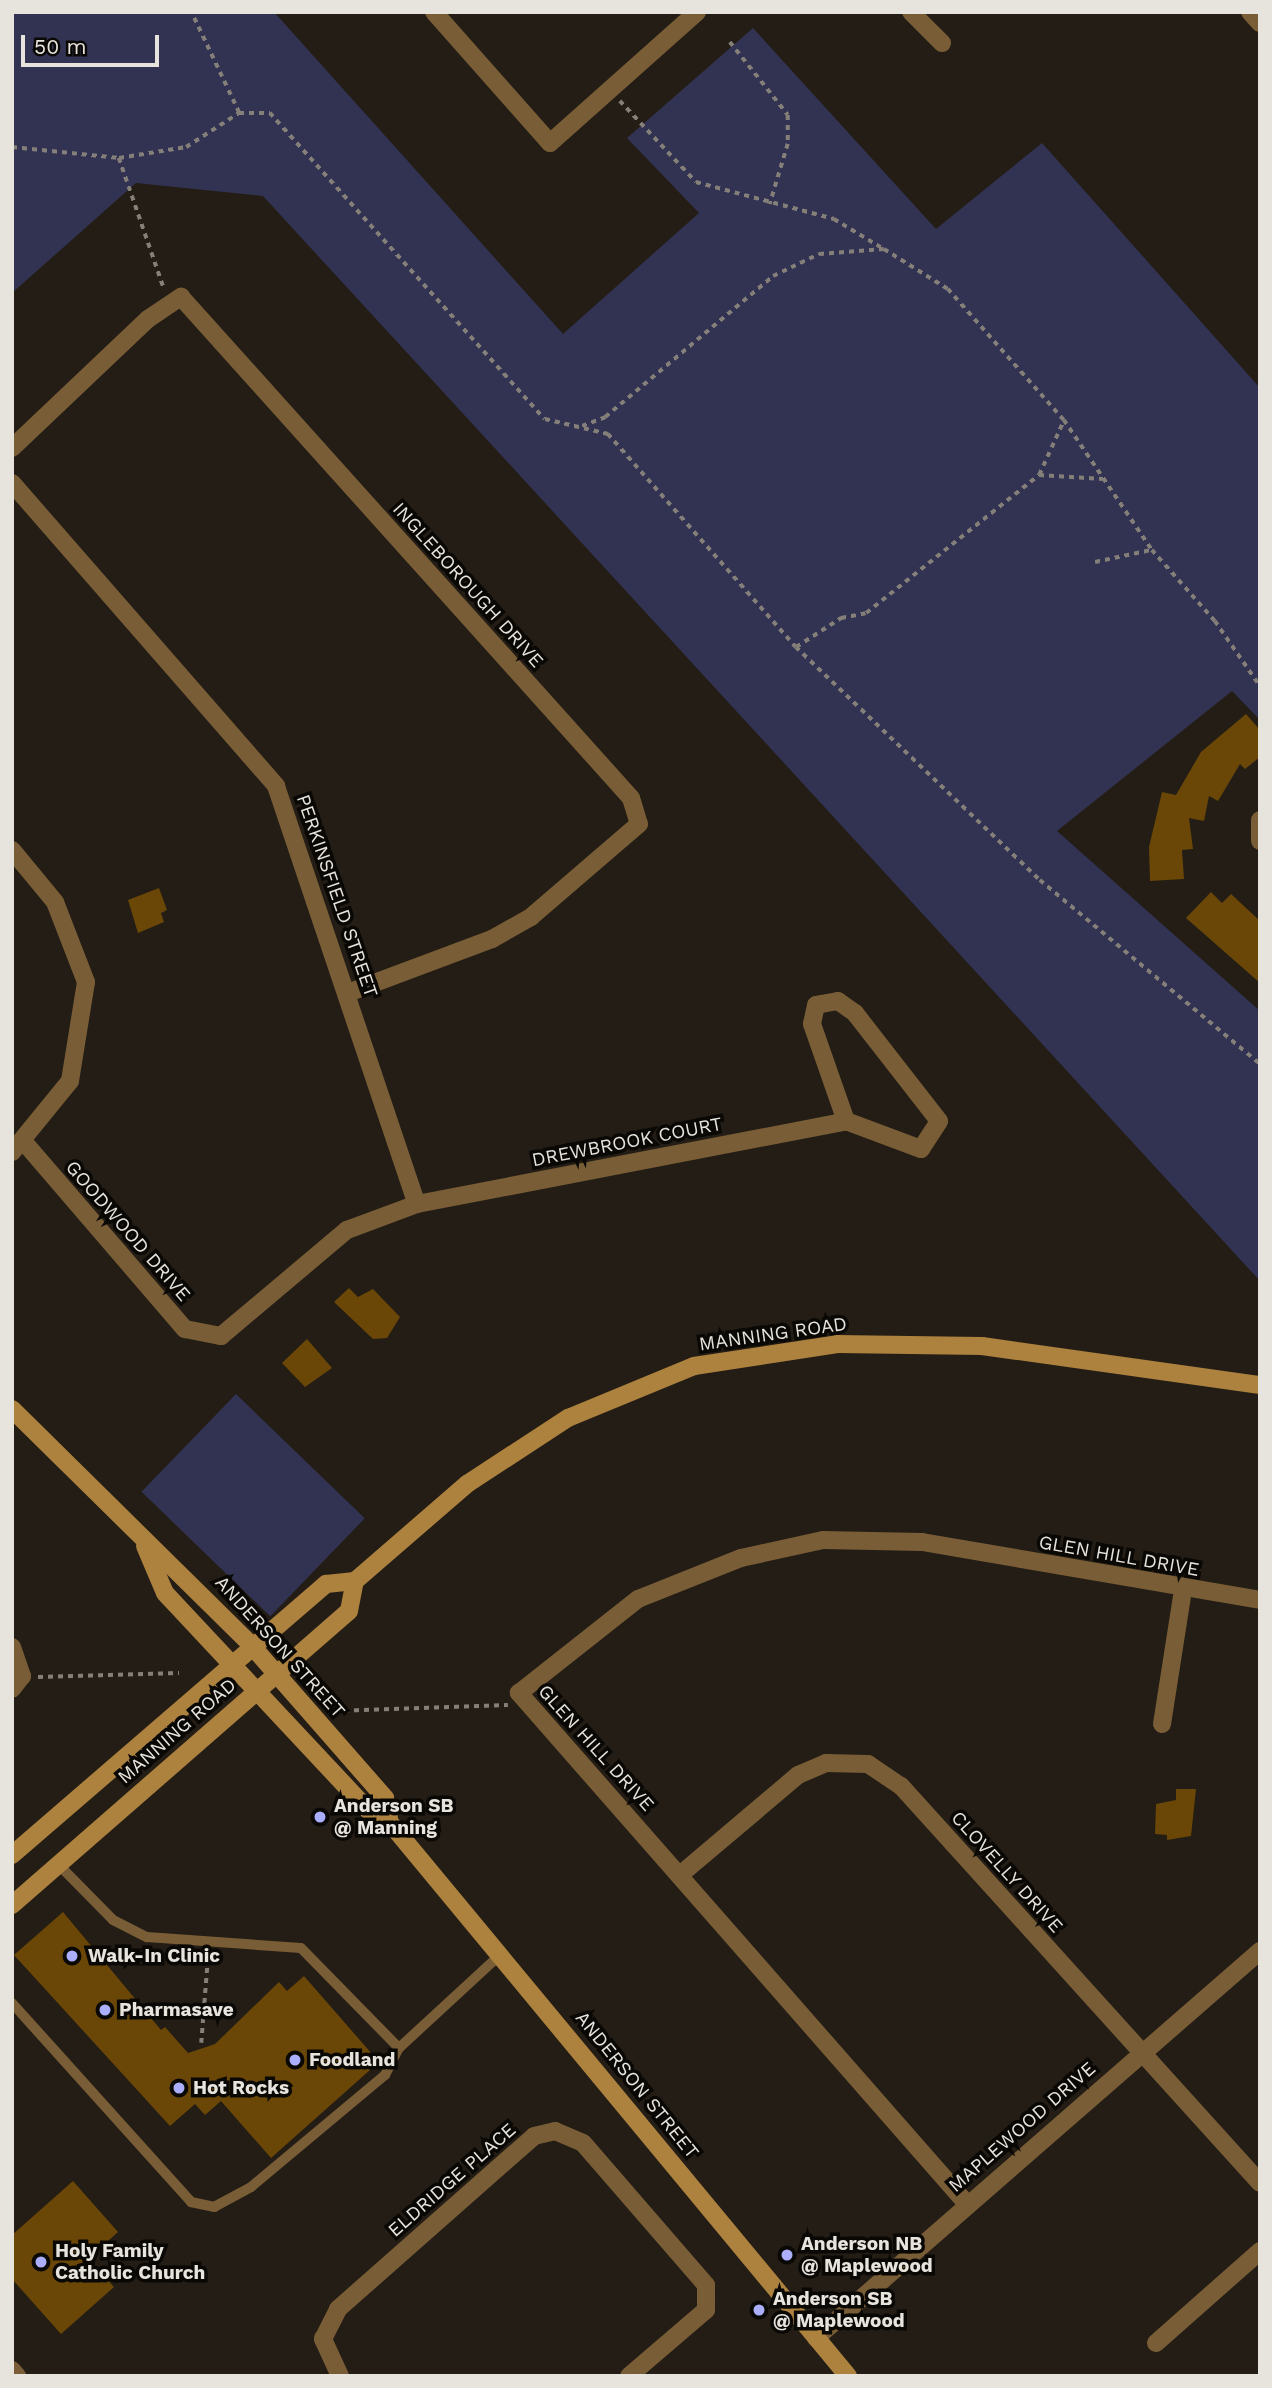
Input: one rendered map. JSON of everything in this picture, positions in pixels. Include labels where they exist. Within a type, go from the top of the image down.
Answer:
[{"type":"main road","name":"MANNING ROAD","points":[[12,1856],[326,1584],[355,1581],[467,1484],[568,1418],[694,1366],[837,1344],[982,1346],[1260,1385]]},
{"type":"main road","name":"ANDERSON STREET","points":[[12,1409],[145,1546],[187,1575],[252,1646],[385,1798],[390,1823]]},
{"type":"main road","name":"ANDERSON STREET","points":[[145,1546],[165,1593],[369,1811],[390,1823],[502,1953],[848,2376]]},
{"type":"main road","name":"MANNING ROAD","points":[[12,1905],[349,1611],[355,1581]]},
{"type":"street","points":[[434,12],[550,143],[697,12]]},
{"type":"street","points":[[911,12],[942,43]]},
{"type":"street","points":[[1250,12],[1260,23]]},
{"type":"street","name":"INGLEBOROUGH DRIVE","points":[[169,304],[181,297],[631,798],[639,824],[531,917],[492,939],[350,992]]},
{"type":"street","points":[[12,448],[169,304]]},
{"type":"street","name":"PERKINSFIELD STREET","points":[[12,483],[276,786],[350,992],[417,1203]]},
{"type":"street","points":[[1260,820],[1260,841]]},
{"type":"street","points":[[12,850],[55,902],[86,982],[70,1081],[18,1147]]},
{"type":"street","points":[[838,1002],[855,1013],[939,1121],[920,1149],[846,1121],[812,1024],[816,1005],[838,1002]]},
{"type":"street","name":"DREWBROOK COURT","points":[[417,1203],[846,1121]]},
{"type":"street","name":"GOODWOOD DRIVE","points":[[18,1147],[185,1329],[221,1336],[347,1230],[417,1203]]},
{"type":"street","name":"GLEN HILL DRIVE","points":[[967,2204],[681,1874],[519,1693],[638,1599],[741,1558],[823,1540],[922,1542],[1183,1590],[1260,1600]]},
{"type":"street","points":[[1162,1724],[1183,1590]]},
{"type":"street","points":[[12,1647],[17,1682]]},
{"type":"street","name":"CLOVELLY DRIVE","points":[[681,1874],[797,1775],[825,1763],[868,1764],[901,1786],[1260,2183]]},
{"type":"street","name":"MAPLEWOOD DRIVE","points":[[816,2337],[1140,2051],[1260,1951]]},
{"type":"street","name":"ELDRIDGE PLACE","points":[[340,2376],[323,2339],[338,2309],[534,2136],[555,2132],[583,2143],[706,2285],[706,2309],[629,2376]]},
{"type":"street","points":[[1156,2343],[1260,2251]]},
{"type":"street","points":[[12,2370],[17,2376]]},
{"type":"lane","points":[[57,1863],[113,1920],[147,1937],[301,1948],[399,2048]]},
{"type":"lane","points":[[12,2003],[191,2202],[214,2207],[251,2187],[385,2075],[399,2048],[502,1953]]},
{"type":"path","points":[[191,12],[239,113]]},
{"type":"path","points":[[730,43],[788,115],[788,144],[770,204]]},
{"type":"path","points":[[610,89],[683,174],[770,204],[834,219],[948,289],[1064,420],[1152,551],[1215,621],[1260,686]]},
{"type":"path","points":[[12,147],[119,158],[186,147],[239,113],[270,113],[545,419],[608,433],[796,647],[1040,880],[1260,1064]]},
{"type":"path","points":[[119,158],[169,304]]},
{"type":"path","points":[[580,426],[605,417],[773,276],[819,254],[884,249]]},
{"type":"path","points":[[796,647],[841,618],[866,613],[1039,475],[1064,420]]},
{"type":"path","points":[[1039,475],[1103,480]]},
{"type":"path","points":[[1096,562],[1152,551]]},
{"type":"path","points":[[17,1682],[179,1673]]},
{"type":"path","points":[[320,1712],[531,1704]]},
{"type":"path","points":[[201,2043],[208,1942]]},
{"type":"shaded area","points":[[12,12],[274,12],[563,334],[699,213],[627,138],[753,28],[936,229],[1042,143],[1260,388],[1260,720],[1232,691],[1057,831],[1260,1011],[1260,1281],[263,196],[136,183],[12,293]]},
{"type":"shaded area","points":[[236,1394],[365,1518],[270,1616],[142,1492]]},
{"type":"building","points":[[1246,714],[1260,730],[1260,757],[1245,769],[1240,764],[1218,801],[1209,796],[1204,821],[1189,818],[1193,849],[1182,850],[1184,879],[1150,881],[1149,847],[1162,792],[1176,795],[1201,752]]},
{"type":"building","points":[[159,888],[167,910],[161,913],[164,922],[138,933],[128,900]]},
{"type":"building","points":[[1211,892],[1222,903],[1231,894],[1260,921],[1260,983],[1186,918]]},
{"type":"building","points":[[349,1288],[358,1297],[373,1289],[400,1317],[387,1338],[373,1339],[334,1302]]},
{"type":"building","points":[[307,1339],[332,1368],[305,1387],[282,1363]]},
{"type":"building","points":[[1176,1789],[1196,1789],[1191,1836],[1167,1840],[1167,1835],[1155,1834],[1156,1804],[1176,1800]]},
{"type":"building","points":[[63,1912],[161,2030],[165,2027],[188,2053],[215,2044],[279,1982],[287,1991],[304,1976],[379,2062],[271,2158],[221,2101],[205,2115],[195,2104],[170,2126],[14,1955]]},
{"type":"building","name":"Holy Family Catholic Church","points":[[73,2181],[118,2232],[88,2259],[114,2287],[61,2334],[12,2279],[12,2235]]},
{"type":"place","name":"Anderson SB @ Manning","points":[[320,1817]]},
{"type":"place","name":"Walk-In Clinic","points":[[72,1956]]},
{"type":"place","name":"Pharmasave","points":[[105,2010]]},
{"type":"place","name":"Foodland","points":[[295,2060]]},
{"type":"place","name":"Hot Rocks","points":[[179,2088]]},
{"type":"place","name":"Anderson NB @ Maplewood","points":[[787,2255]]},
{"type":"place","name":"Holy Family Catholic Church","points":[[41,2262]]},
{"type":"place","name":"Anderson SB @ Maplewood","points":[[759,2310]]}]
